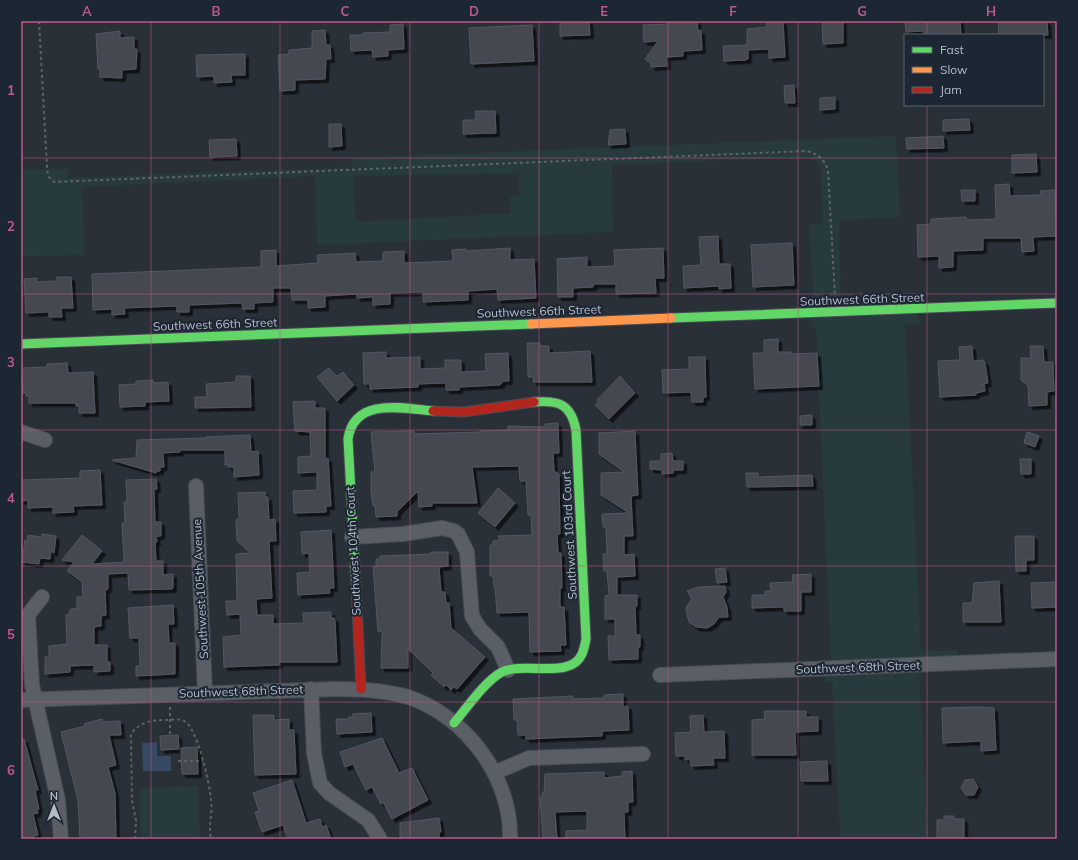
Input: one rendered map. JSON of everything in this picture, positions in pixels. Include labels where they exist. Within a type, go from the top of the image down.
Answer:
[{"type":"street","name":"Southwest 66th Street","points":[[21,344],[1057,303]]},
{"type":"street","name":"Southwest 104th Court","points":[[360,689],[348,439],[351,425],[357,416],[370,410],[407,409],[454,412],[541,402],[556,403],[566,408]]},
{"type":"street","name":"Southwest 103rd Court","points":[[508,670],[562,668],[578,662],[584,652],[586,639],[576,428],[571,412],[566,408]]},
{"type":"street","points":[[21,432],[45,440]]},
{"type":"street","name":"Southwest 105th Avenue","points":[[196,486],[205,692]]},
{"type":"street","points":[[352,537],[403,534],[442,528],[454,531],[458,534],[468,552],[472,616],[480,629],[498,647],[508,670],[493,680],[454,723]]},
{"type":"street","points":[[42,597],[28,615],[32,685],[28,700],[58,800],[61,839]]},
{"type":"street","name":"Southwest 68th Street","points":[[660,675],[1057,659]]},
{"type":"street","points":[[311,689],[313,747],[316,770],[320,783],[329,793],[368,820],[380,839]]},
{"type":"street","name":"Southwest 68th Street","points":[[28,700],[311,689],[360,689],[390,692],[410,698],[432,709],[454,723],[478,748],[494,773],[508,808],[510,839]]},
{"type":"street","points":[[494,773],[529,758],[643,754]]},
{"type":"path","points":[[39,21],[47,167],[48,176],[54,182],[807,151],[821,157],[826,163],[828,170],[834,293],[839,312]]},
{"type":"path","points":[[170,707],[170,735]]},
{"type":"path","points":[[135,839],[136,820],[132,804],[131,734],[139,725],[145,722],[170,720],[184,720],[190,725],[197,742],[203,761],[211,800],[209,825],[211,839]]},
{"type":"path","points":[[178,761],[203,761]]},
{"type":"green space","points":[[896,136],[900,217],[839,220],[841,297],[904,295],[904,304],[841,305],[838,298],[833,298],[835,306],[814,308],[809,224],[822,224],[821,167],[816,161],[808,157],[612,165],[613,232],[317,245],[315,176],[82,187],[85,255],[21,256],[21,169],[68,169],[68,178],[352,167],[352,158]],"holes":[[[519,173],[519,196],[510,196],[511,213],[355,222],[354,176]]]},
{"type":"green space","points":[[918,314],[920,323],[905,324],[921,651],[959,650],[956,657],[837,662],[831,659],[816,327],[811,327],[811,318]]},
{"type":"green space","points":[[919,670],[928,839],[840,839],[832,682],[825,682],[827,673]]},
{"type":"green space","points":[[198,786],[200,839],[141,839],[139,788]]},
{"type":"water","points":[[157,742],[157,756],[171,756],[171,771],[143,771],[142,743]]},
{"type":"building","points":[[560,21],[589,21],[590,35],[560,36]]},
{"type":"building","points":[[668,21],[697,21],[698,31],[701,30],[702,50],[683,51],[683,56],[666,57],[667,66],[651,67],[651,64],[645,59],[658,41],[644,42],[643,25],[669,24]]},
{"type":"building","points":[[766,21],[783,21],[785,57],[769,58],[769,49],[748,50],[748,59],[724,61],[723,46],[747,45],[747,29],[767,27]]},
{"type":"building","points":[[822,21],[843,21],[843,43],[823,44]]},
{"type":"building","points":[[905,21],[960,21],[961,34],[924,34],[923,31],[906,32]]},
{"type":"building","points":[[998,21],[1047,21],[1048,35],[999,34]]},
{"type":"building","points":[[403,24],[404,49],[388,50],[388,56],[373,57],[372,50],[351,51],[350,35],[390,32],[390,25]]},
{"type":"building","points":[[532,25],[534,61],[471,64],[469,28]]},
{"type":"building","points":[[325,30],[326,45],[330,45],[331,59],[326,59],[325,79],[295,80],[295,90],[280,91],[278,55],[289,54],[289,50],[312,48],[312,31]]},
{"type":"building","points":[[120,31],[120,38],[134,37],[134,49],[137,49],[136,69],[122,70],[122,78],[100,77],[100,69],[98,69],[96,34]]},
{"type":"building","points":[[245,54],[245,75],[231,75],[232,82],[214,83],[214,76],[197,77],[196,55]]},
{"type":"building","points":[[794,85],[795,103],[785,103],[784,86]]},
{"type":"building","points":[[835,97],[835,109],[820,110],[820,98]]},
{"type":"building","points":[[475,111],[495,111],[496,133],[463,134],[463,120],[476,120]]},
{"type":"building","points":[[969,119],[970,130],[943,131],[943,120]]},
{"type":"building","points":[[329,124],[341,124],[342,146],[329,147]]},
{"type":"building","points":[[625,129],[626,144],[608,145],[610,130]]},
{"type":"building","points":[[943,136],[944,148],[907,149],[906,138]]},
{"type":"building","points":[[236,139],[237,156],[210,157],[209,140]]},
{"type":"building","points":[[1036,154],[1037,172],[1012,173],[1012,155]]},
{"type":"building","points":[[1009,184],[1010,196],[1041,195],[1040,191],[1055,190],[1057,236],[1033,237],[1034,251],[1022,252],[1021,238],[983,238],[983,250],[953,251],[953,267],[939,268],[939,256],[918,257],[917,225],[931,224],[931,219],[966,217],[967,220],[996,219],[995,185]]},
{"type":"building","points":[[961,190],[975,190],[975,201],[962,201]]},
{"type":"building","points":[[718,236],[719,264],[730,264],[731,288],[719,289],[719,286],[684,288],[683,266],[701,265],[699,237]]},
{"type":"building","points":[[792,243],[794,285],[753,287],[751,245]]},
{"type":"building","points":[[510,248],[510,260],[534,259],[536,298],[498,300],[497,289],[468,291],[468,300],[423,302],[423,292],[390,293],[390,304],[373,305],[373,297],[357,298],[357,294],[325,296],[325,307],[308,308],[308,300],[292,300],[291,288],[273,288],[273,302],[254,303],[254,309],[243,309],[242,303],[189,305],[189,312],[177,312],[177,306],[124,308],[125,314],[112,315],[112,309],[93,310],[92,274],[261,267],[261,251],[276,250],[276,266],[318,263],[317,255],[355,253],[356,262],[383,261],[383,252],[404,251],[404,263],[453,261],[452,250],[466,249],[466,251]]},
{"type":"building","points":[[663,248],[664,278],[655,278],[656,293],[616,294],[616,284],[594,284],[593,287],[573,288],[573,297],[558,297],[557,259],[587,257],[587,267],[615,266],[614,250]]},
{"type":"building","points":[[57,277],[71,277],[73,308],[61,308],[62,317],[49,317],[49,312],[26,313],[24,279],[37,278],[37,282],[57,281]]},
{"type":"building","points":[[778,339],[778,352],[791,352],[791,354],[817,353],[819,386],[755,389],[753,353],[764,353],[764,340]]},
{"type":"building","points":[[527,343],[540,343],[540,346],[549,346],[549,353],[590,351],[592,382],[533,382],[533,377],[528,377]]},
{"type":"building","points":[[972,346],[973,361],[983,360],[985,363],[988,383],[984,384],[985,391],[976,393],[976,395],[940,397],[938,361],[960,360],[959,347]]},
{"type":"building","points":[[1030,346],[1043,346],[1044,362],[1053,362],[1054,391],[1047,392],[1047,405],[1029,406],[1028,386],[1021,380],[1021,358],[1031,358]]},
{"type":"building","points":[[386,352],[386,358],[420,357],[420,369],[445,368],[445,360],[461,360],[461,372],[486,371],[485,354],[508,353],[509,381],[503,381],[500,385],[459,387],[459,390],[446,390],[446,383],[418,384],[418,387],[370,389],[370,384],[364,384],[363,353]]},
{"type":"building","points":[[689,357],[705,357],[706,397],[703,397],[703,402],[692,402],[691,392],[663,393],[662,370],[689,369]]},
{"type":"building","points":[[67,363],[68,373],[93,372],[95,413],[79,413],[79,406],[76,406],[76,403],[29,403],[29,396],[26,396],[26,393],[23,393],[22,368],[47,367],[47,364]]},
{"type":"building","points":[[329,368],[337,376],[343,372],[354,385],[337,401],[317,377]]},
{"type":"building","points":[[236,376],[250,376],[251,407],[195,408],[195,397],[207,397],[206,384],[236,382]]},
{"type":"building","points":[[620,376],[635,393],[609,419],[595,405],[599,402],[597,400]]},
{"type":"building","points":[[153,380],[153,383],[168,382],[169,401],[145,402],[145,406],[120,407],[119,385],[136,384],[136,381]]},
{"type":"building","points":[[315,401],[315,408],[325,408],[325,459],[328,458],[331,506],[326,506],[326,512],[294,513],[293,491],[317,490],[317,472],[298,473],[298,457],[311,456],[310,432],[295,431],[293,402]]},
{"type":"building","points":[[812,415],[812,425],[800,425],[800,416]]},
{"type":"building","points":[[558,423],[559,453],[553,453],[554,471],[559,474],[560,534],[557,534],[558,553],[561,553],[562,588],[560,588],[560,607],[564,607],[566,645],[560,645],[561,651],[530,652],[529,612],[497,613],[493,576],[490,576],[490,545],[493,545],[493,541],[500,540],[498,536],[532,535],[531,515],[528,515],[526,481],[520,481],[519,466],[472,467],[477,503],[432,503],[432,506],[419,507],[418,491],[397,512],[397,516],[376,517],[371,490],[371,472],[375,472],[371,432],[414,431],[414,434],[480,432],[508,430],[508,426],[545,427],[545,424]]},
{"type":"building","points":[[635,431],[638,495],[631,496],[633,536],[624,536],[624,555],[634,554],[635,576],[617,577],[617,595],[637,595],[637,606],[635,606],[636,635],[640,635],[640,647],[638,647],[638,659],[609,660],[608,636],[615,636],[615,619],[605,619],[605,596],[609,595],[607,571],[604,571],[603,554],[607,554],[606,527],[603,527],[602,514],[629,513],[601,495],[601,473],[624,472],[599,454],[599,433]]},
{"type":"building","points":[[1027,432],[1039,436],[1035,447],[1024,443]]},
{"type":"building","points":[[250,435],[251,452],[258,451],[259,475],[234,477],[234,467],[228,467],[228,464],[225,465],[225,450],[180,450],[180,452],[163,453],[164,467],[160,467],[160,471],[156,471],[156,473],[112,460],[136,458],[137,440]]},
{"type":"building","points":[[672,453],[673,461],[683,461],[683,470],[673,470],[673,473],[662,474],[662,470],[650,469],[650,461],[661,461],[661,454]]},
{"type":"building","points":[[1020,459],[1031,459],[1031,474],[1021,474]]},
{"type":"building","points":[[100,470],[102,505],[73,506],[74,512],[53,513],[53,507],[28,508],[28,500],[21,501],[21,480],[80,478],[80,471]]},
{"type":"building","points":[[746,473],[758,473],[758,477],[812,475],[813,486],[747,487]]},
{"type":"building","points":[[156,479],[157,489],[154,489],[155,522],[161,522],[161,536],[156,536],[156,561],[163,561],[163,575],[173,574],[172,589],[129,590],[128,573],[108,574],[108,589],[105,590],[106,615],[101,616],[101,626],[94,627],[94,645],[107,645],[107,662],[110,662],[110,671],[94,672],[94,665],[70,666],[70,672],[45,674],[45,657],[49,657],[49,646],[67,644],[66,615],[68,615],[71,609],[77,608],[77,597],[83,597],[82,582],[67,571],[74,562],[62,560],[82,535],[102,551],[92,564],[124,562],[122,523],[125,523],[124,502],[127,502],[126,480]]},
{"type":"building","points":[[498,488],[515,503],[495,527],[478,513]]},
{"type":"building","points":[[265,492],[265,497],[268,497],[269,520],[275,519],[276,541],[269,541],[272,598],[256,599],[257,615],[273,615],[273,624],[304,623],[303,613],[331,612],[331,618],[334,618],[335,621],[337,662],[279,662],[279,665],[224,667],[223,637],[241,635],[240,614],[227,615],[226,601],[237,601],[236,554],[250,553],[237,541],[236,520],[239,519],[238,493]]},
{"type":"building","points":[[331,530],[334,588],[329,588],[330,593],[298,595],[297,573],[310,572],[309,553],[302,554],[301,532]]},
{"type":"building","points":[[42,534],[56,536],[54,553],[51,551],[50,559],[40,558],[39,564],[22,562],[25,540],[27,541],[28,535],[42,537]]},
{"type":"building","points":[[1015,536],[1034,536],[1034,560],[1026,560],[1026,571],[1016,571]]},
{"type":"building","points":[[431,552],[448,552],[448,566],[439,567],[441,592],[445,592],[446,603],[449,603],[451,628],[485,657],[457,689],[454,687],[451,690],[446,685],[444,687],[431,675],[433,673],[408,649],[408,668],[381,668],[382,631],[378,632],[373,567],[376,567],[376,559],[380,559],[380,556],[431,554]]},
{"type":"building","points":[[725,568],[727,582],[717,583],[715,569]]},
{"type":"building","points":[[811,574],[811,592],[801,592],[801,611],[784,611],[784,607],[752,608],[752,595],[765,595],[765,591],[771,591],[770,583],[793,582],[792,575]]},
{"type":"building","points":[[999,581],[1001,622],[963,622],[963,603],[972,603],[974,583]]},
{"type":"building","points":[[1057,582],[1057,607],[1032,608],[1031,583]]},
{"type":"building","points":[[725,586],[726,592],[723,597],[727,607],[728,617],[719,617],[714,624],[707,628],[696,627],[689,622],[686,611],[687,606],[692,599],[687,591],[698,587]]},
{"type":"building","points":[[173,605],[174,624],[168,624],[169,643],[175,643],[175,674],[136,676],[136,666],[140,666],[139,638],[130,638],[128,608]]},
{"type":"building","points":[[623,694],[623,707],[628,706],[629,730],[602,731],[602,736],[526,739],[526,735],[518,735],[517,720],[514,720],[513,699],[573,696],[573,699],[604,698],[604,695]]},
{"type":"building","points":[[942,708],[994,708],[996,750],[981,751],[981,741],[943,743]]},
{"type":"building","points":[[764,711],[806,711],[806,717],[818,717],[818,731],[795,732],[796,755],[752,755],[752,720],[765,719]]},
{"type":"building","points":[[371,713],[372,732],[337,734],[336,719],[349,719],[348,717],[353,717],[353,714]]},
{"type":"building","points":[[253,715],[274,715],[274,720],[289,719],[289,730],[294,730],[296,774],[255,775]]},
{"type":"building","points":[[703,715],[704,732],[724,731],[725,758],[713,758],[714,765],[691,766],[690,759],[685,760],[685,756],[676,756],[675,733],[691,732],[690,716]]},
{"type":"building","points":[[102,719],[103,722],[120,721],[121,735],[109,735],[116,765],[108,767],[115,793],[116,839],[80,839],[78,800],[61,732],[85,726],[84,724]]},
{"type":"building","points":[[178,735],[179,749],[161,750],[160,736]]},
{"type":"building","points":[[382,738],[399,773],[412,768],[428,800],[392,819],[383,802],[381,804],[372,787],[366,790],[353,764],[345,767],[340,752]]},
{"type":"building","points":[[21,739],[24,739],[38,790],[35,790],[39,809],[37,810],[38,813],[33,814],[38,835],[34,836],[34,839],[21,839]]},
{"type":"building","points":[[197,747],[198,774],[182,774],[181,748]]},
{"type":"building","points":[[827,761],[828,781],[801,781],[800,762]]},
{"type":"building","points":[[632,771],[633,802],[628,802],[628,812],[624,812],[625,839],[566,839],[566,831],[587,830],[587,811],[555,812],[557,839],[543,839],[540,797],[542,797],[542,793],[544,793],[545,774],[604,772],[604,778],[622,776],[622,772]]},
{"type":"building","points":[[973,779],[978,787],[974,795],[966,795],[961,788],[965,780]]},
{"type":"building","points":[[292,780],[306,823],[320,819],[322,827],[326,825],[331,839],[288,839],[283,825],[262,832],[255,812],[259,811],[253,793]]},
{"type":"building","points":[[944,816],[954,816],[954,819],[964,819],[964,838],[937,838],[937,820],[944,820]]},
{"type":"building","points":[[439,818],[441,832],[439,832],[439,839],[400,839],[400,823]]},
{"type":"traffic: fast","points":[[671,318],[1057,303]]},
{"type":"traffic: fast","points":[[21,344],[531,324]]},
{"type":"traffic: fast","points":[[454,723],[476,695],[502,672],[512,669],[546,669],[568,666],[576,662],[582,654],[586,639],[576,430],[574,421],[567,409],[557,403],[534,402]]},
{"type":"traffic: fast","points":[[356,585],[348,439],[352,426],[359,416],[369,411],[381,408],[394,407],[433,411]]},
{"type":"traffic: slow","points":[[531,324],[671,318]]},
{"type":"traffic: jam","points":[[433,411],[464,412],[534,402]]},
{"type":"traffic: jam","points":[[356,585],[361,689]]}]
